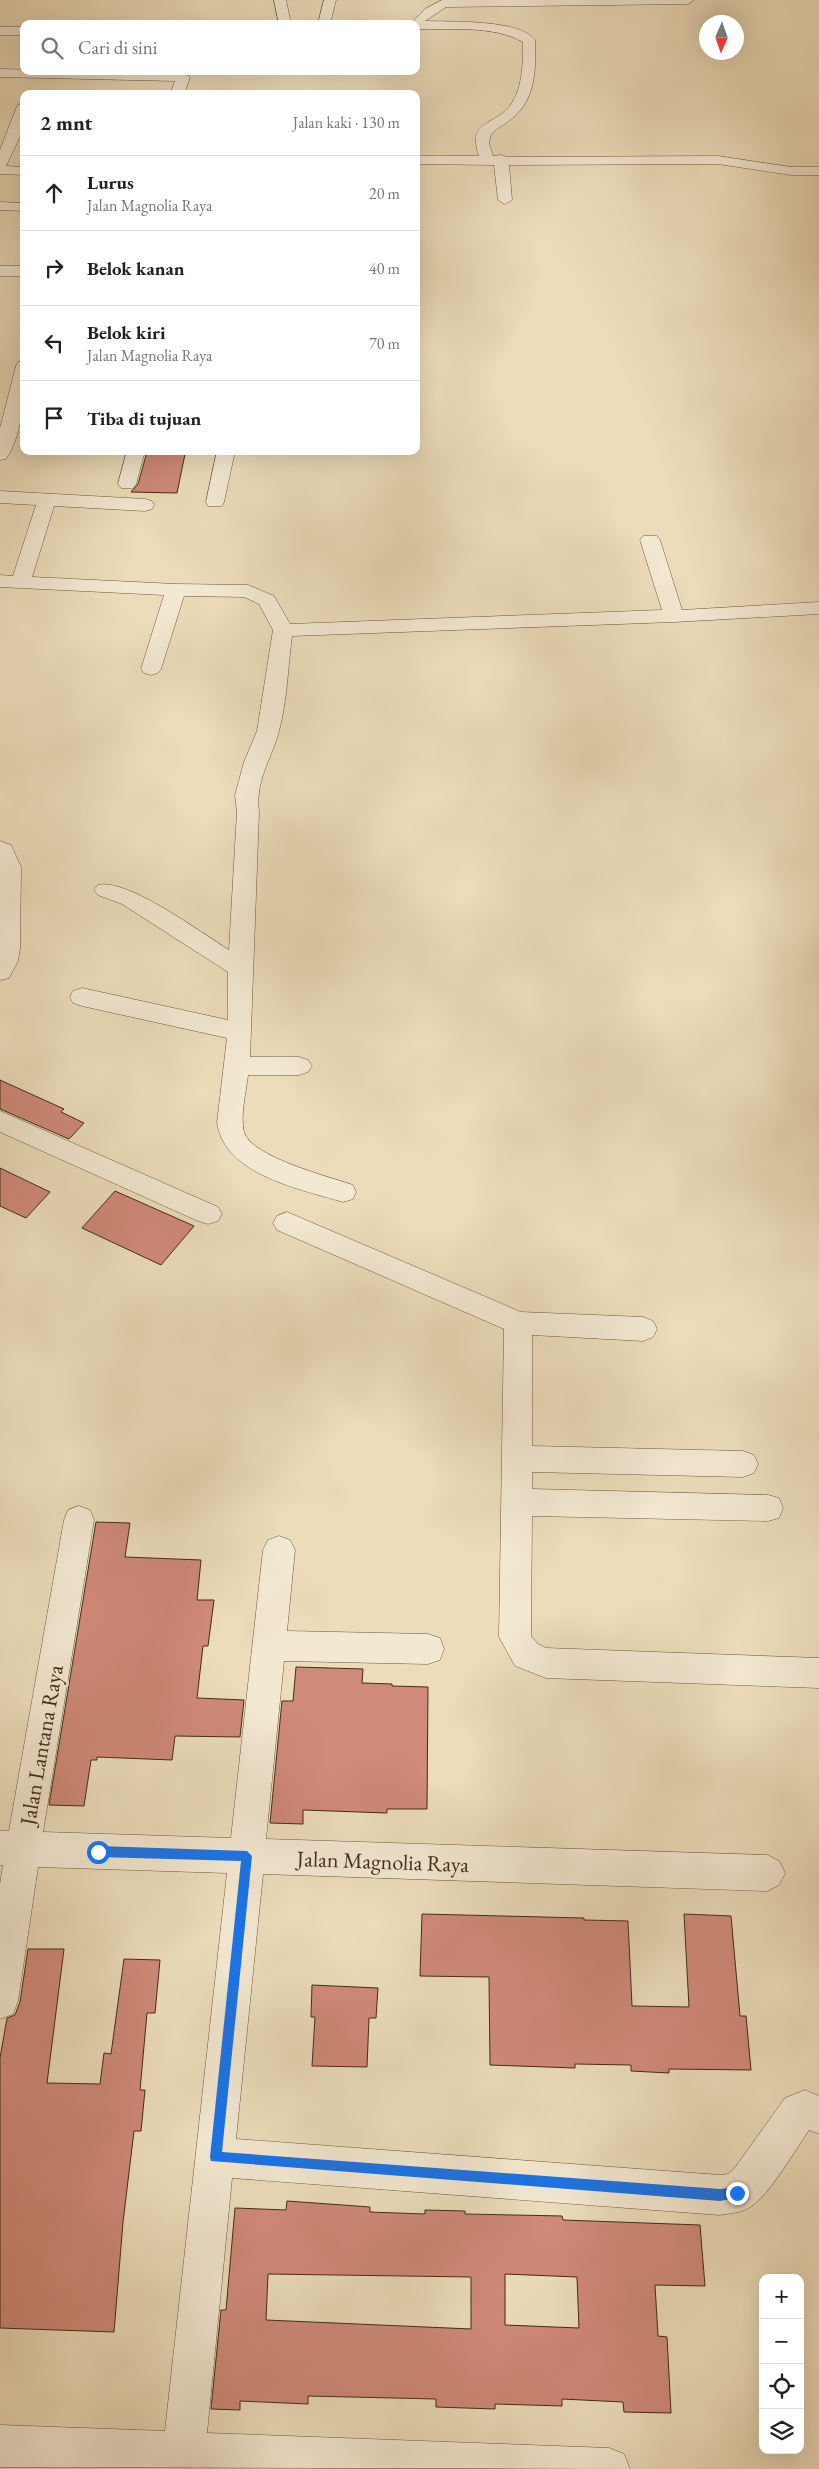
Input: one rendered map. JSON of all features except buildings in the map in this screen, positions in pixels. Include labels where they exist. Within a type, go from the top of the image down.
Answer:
[{"type":"street","points":[[280,0],[284,20]]},
{"type":"street","points":[[325,20],[330,0]]},
{"type":"street","points":[[420,20],[436,6],[459,2],[658,2],[688,0]]},
{"type":"street","points":[[420,24],[500,30],[524,36],[529,40],[530,72],[521,98],[507,117],[488,128],[481,141],[494,160],[505,200]]},
{"type":"street","points":[[0,31],[20,32]]},
{"type":"street","points":[[0,73],[20,72]]},
{"type":"street","points":[[32,87],[38,75]]},
{"type":"street","points":[[125,75],[183,77],[178,90]]},
{"type":"street","points":[[8,102],[20,104]]},
{"type":"street","points":[[0,164],[20,116]]},
{"type":"street","points":[[420,160],[608,162],[718,160],[791,171],[819,171]]},
{"type":"street","points":[[0,170],[20,170]]},
{"type":"street","points":[[0,206],[20,207]]},
{"type":"street","points":[[0,270],[20,271]]},
{"type":"street","points":[[2,447],[20,381]]},
{"type":"street","points":[[127,484],[135,455]]},
{"type":"street","points":[[215,502],[225,455]]},
{"type":"street","points":[[0,497],[146,505]]},
{"type":"street","points":[[47,499],[10,582],[176,590],[236,590],[258,595],[267,600],[283,630],[268,730],[255,762],[246,796],[248,812],[240,968],[240,1032],[230,1123],[232,1138],[240,1148],[259,1162],[343,1192]]},
{"type":"street","points":[[650,540],[674,616]]},
{"type":"street","points":[[151,669],[176,590]]},
{"type":"street","points":[[283,630],[674,616],[819,608]]},
{"type":"street","points":[[0,848],[3,850],[8,867],[8,948],[6,961],[0,972]]},
{"type":"street","points":[[106,890],[130,899],[240,968]]},
{"type":"street","points":[[82,997],[240,1032]]},
{"type":"street","points":[[237,1066],[299,1066]]},
{"type":"street","points":[[0,1121],[208,1214]]},
{"type":"street","points":[[287,1223],[518,1323],[643,1329]]},
{"type":"street","points":[[518,1323],[515,1637],[521,1652],[533,1661],[819,1673]]},
{"type":"street","points":[[516,1459],[743,1464]]},
{"type":"street","points":[[516,1502],[768,1508]]},
{"type":"street","name":"Jalan Lantana Raya","points":[[0,2001],[12,1849],[79,1520]]},
{"type":"street","points":[[184,2451],[279,1550]]},
{"type":"street","points":[[269,1646],[428,1649]]},
{"type":"street","name":"Jalan Magnolia Raya","points":[[12,1849],[766,1873]]},
{"type":"street","points":[[215,2157],[720,2195],[737,2193],[748,2183],[799,2112],[805,2108],[819,2115]]},
{"type":"street","points":[[0,2446],[184,2451],[609,2469]]},
{"type":"route","points":[[98,1852],[247,1856],[215,2157],[720,2195],[737,2193]]}]
